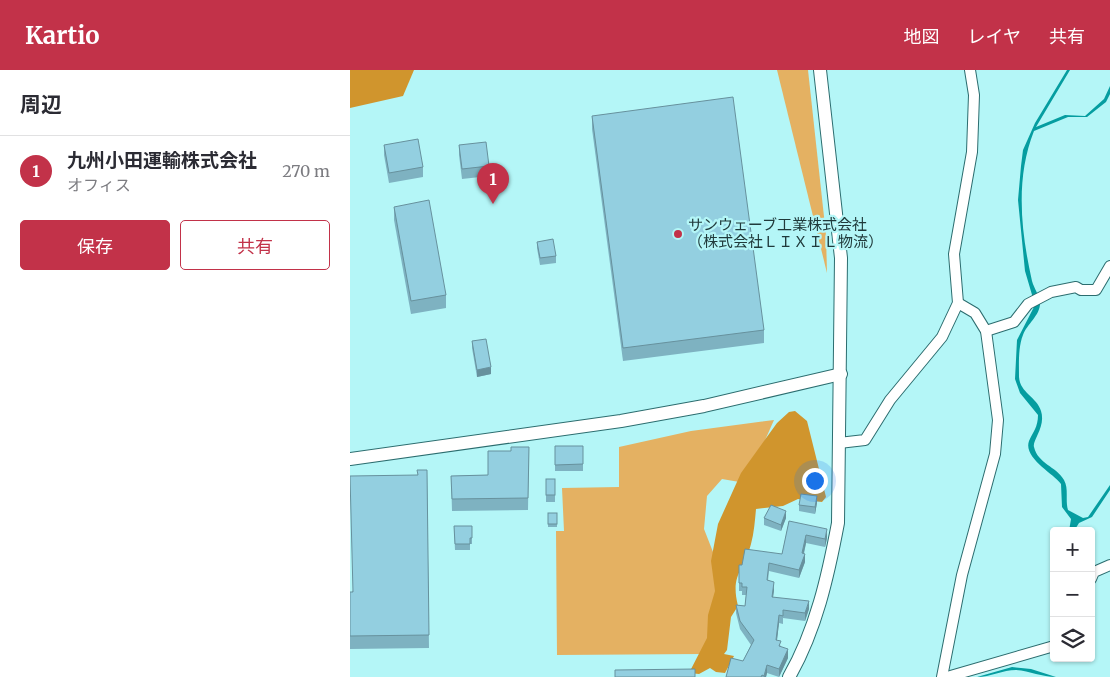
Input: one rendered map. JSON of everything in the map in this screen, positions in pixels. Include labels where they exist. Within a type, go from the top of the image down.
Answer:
[{"type":"street","points":[[789,677],[806,648],[830,566],[838,523],[841,258],[820,70]]},
{"type":"street","points":[[838,443],[865,440],[890,400],[942,336],[958,303],[954,254],[972,152],[974,95],[970,70]]},
{"type":"street","points":[[986,331],[1014,322],[1028,304],[1051,292],[1076,287],[1081,290],[1096,290],[1110,266]]},
{"type":"street","points":[[942,677],[962,575],[996,454],[998,420],[986,331],[975,313],[958,303]]},
{"type":"street","points":[[350,459],[685,410],[841,374]]},
{"type":"street","points":[[1094,572],[1110,565]]},
{"type":"street","points":[[948,677],[1050,647]]},
{"type":"shaded area","points":[[350,70],[414,70],[403,96],[350,108]]},
{"type":"shaded area","points":[[777,70],[808,70],[826,235],[827,273]]},
{"type":"shaded area","points":[[795,411],[807,421],[826,497],[822,502],[798,499],[783,506],[756,509],[751,544],[737,579],[736,595],[738,606],[731,617],[727,650],[724,654],[734,656],[725,673],[716,672],[710,668],[699,674],[689,673],[707,638],[708,615],[715,591],[711,561],[718,524],[741,473],[777,423],[789,412]]},
{"type":"shaded area","points":[[774,420],[762,447],[751,484],[722,479],[707,496],[704,529],[713,552],[722,599],[702,654],[557,655],[556,531],[564,531],[562,488],[619,487],[619,447],[691,431]]},
{"type":"water","points":[[1067,70],[1070,70],[1036,127],[1065,115],[1085,116],[1104,99],[1110,86],[1110,94],[1106,102],[1087,117],[1068,117],[1034,131],[1028,149],[1022,187],[1025,244],[1032,281],[1040,302],[1036,315],[1021,340],[1019,356],[1020,382],[1025,391],[1039,406],[1042,417],[1034,447],[1039,457],[1061,475],[1064,480],[1068,510],[1083,518],[1088,517],[1110,485],[1110,490],[1092,517],[1079,523],[1076,527],[1070,527],[1071,519],[1062,507],[1061,484],[1030,453],[1029,441],[1036,426],[1038,415],[1020,393],[1015,379],[1017,340],[1035,305],[1025,271],[1018,200],[1023,150],[1035,123]]},
{"type":"water","points":[[1012,667],[1031,669],[1056,677],[1016,670],[977,677]]},
{"type":"building","points":[[733,97],[764,330],[623,348],[592,116]]},
{"type":"building","points":[[418,139],[423,167],[389,173],[384,145]]},
{"type":"building","points":[[486,142],[489,166],[462,169],[459,145]]},
{"type":"building","points":[[429,200],[446,295],[411,301],[394,207]]},
{"type":"building","points":[[553,239],[556,256],[540,258],[537,242]]},
{"type":"building","points":[[486,339],[491,367],[477,370],[472,341]]},
{"type":"building","points":[[555,446],[583,446],[583,464],[555,465]]},
{"type":"building","points":[[511,447],[529,447],[528,498],[452,499],[451,476],[488,475],[488,451],[511,451]]},
{"type":"building","points":[[417,470],[427,470],[429,635],[350,636],[350,592],[353,592],[350,476],[418,475]]},
{"type":"building","points":[[546,479],[555,479],[555,495],[546,495]]},
{"type":"building","points":[[801,494],[817,496],[815,507],[799,505]]},
{"type":"building","points":[[771,505],[786,511],[781,525],[764,518]]},
{"type":"building","points":[[548,513],[557,513],[557,524],[548,524]]},
{"type":"building","points":[[789,521],[827,529],[825,539],[806,535],[802,553],[805,554],[799,570],[769,563],[767,580],[774,582],[772,597],[809,601],[805,613],[783,610],[783,616],[779,615],[776,640],[781,641],[779,646],[788,649],[779,669],[767,665],[764,676],[762,675],[761,677],[726,677],[731,658],[743,661],[754,640],[740,621],[736,605],[745,606],[747,587],[742,587],[742,583],[739,583],[739,565],[742,565],[745,549],[782,554]]},
{"type":"building","points":[[454,526],[472,526],[470,544],[455,544]]},
{"type":"building","points":[[695,669],[695,677],[615,677],[615,670]]},
{"type":"place","name":"九州小田運輸株式会社","points":[[493,204]]},
{"type":"place","name":"サンウェーブ工業株式会社 （株式会社ＬＩＸＩＬ物流）","points":[[678,234]]}]
